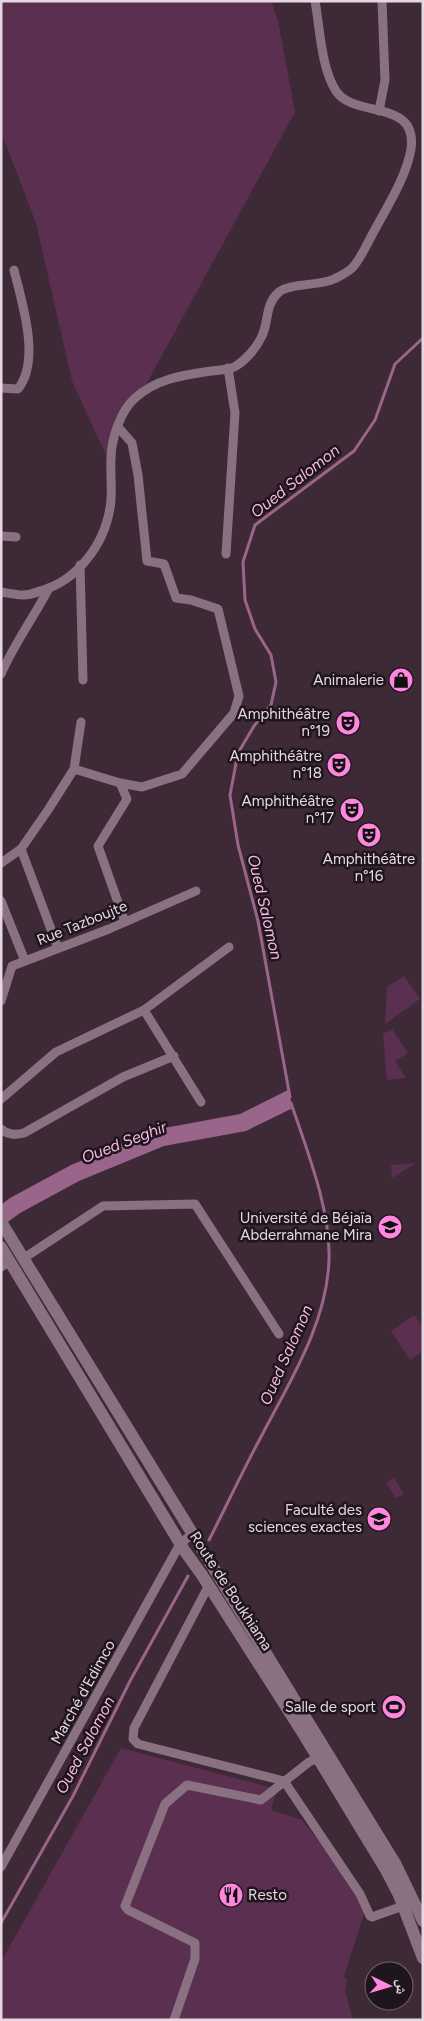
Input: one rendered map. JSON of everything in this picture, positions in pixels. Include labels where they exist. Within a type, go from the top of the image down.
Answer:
[{"type":"street","points":[[1,592],[25,595],[49,588],[70,577],[93,552],[106,524],[111,506],[111,456],[118,427],[129,404],[143,390],[158,382],[187,374],[234,368],[247,358],[262,335],[268,307],[280,292],[297,286],[318,284],[335,278],[352,268],[365,248],[401,180],[411,148],[408,126],[396,114],[355,105],[336,93],[326,69],[316,1]]},
{"type":"street","points":[[379,110],[385,80],[382,1]]},
{"type":"street","points":[[1,388],[18,389],[25,381],[30,343],[14,270]]},
{"type":"street","points":[[226,554],[235,413],[228,368]]},
{"type":"street","points":[[118,427],[132,444],[138,475],[147,561],[164,564],[176,598],[191,600],[218,609],[239,696],[234,713],[182,774],[142,786],[127,799],[98,846],[125,922]]},
{"type":"street","points":[[1,536],[16,537]]},
{"type":"street","points":[[80,566],[83,680]]},
{"type":"street","points":[[1,674],[9,656],[30,624],[49,588]]},
{"type":"street","points":[[1,863],[21,849],[74,769],[80,722]]},
{"type":"street","points":[[74,769],[120,783],[142,786]]},
{"type":"street","points":[[120,783],[127,799]]},
{"type":"street","points":[[21,849],[58,948]]},
{"type":"street","name":"Rue Tazboujte","points":[[1,1001],[12,966],[125,922],[196,891]]},
{"type":"street","points":[[1,901],[25,961]]},
{"type":"street","points":[[1,1099],[56,1052],[144,1010],[228,947]]},
{"type":"street","points":[[144,1010],[201,1102]]},
{"type":"street","points":[[1,1129],[4,1132],[17,1135],[24,1133],[123,1077],[174,1056]]},
{"type":"street","points":[[20,1253],[103,1206],[195,1204],[279,1334]]},
{"type":"street","name":"Route de Boukhiama","points":[[1,1222],[396,1865],[423,1921]]},
{"type":"street","name":"Route de Boukhiama","points":[[5,1258],[182,1547],[318,1758],[386,1870],[403,1906],[423,1958]]},
{"type":"street","name":"Marché d'Edimco","points":[[1,1867],[182,1547],[194,1538]]},
{"type":"street","points":[[205,1580],[134,1728],[133,1738],[138,1744],[284,1781],[360,1894],[370,1916],[372,1917],[403,1906]]},
{"type":"street","points":[[174,2020],[195,1959],[195,1943],[128,1910],[125,1906],[165,1804],[187,1785],[261,1800],[309,1762],[318,1758]]},
{"type":"shaded area","points":[[1,1],[271,1],[278,21],[295,112],[143,390],[118,427],[111,466],[72,381],[36,223],[1,132]]},
{"type":"shaded area","points":[[404,976],[420,999],[385,1024],[387,987]]},
{"type":"shaded area","points":[[392,1029],[408,1053],[395,1061],[406,1078],[387,1080],[383,1034]]},
{"type":"shaded area","points":[[288,1090],[293,1108],[246,1131],[164,1146],[79,1181],[20,1213],[1,1227],[1,1205],[10,1198],[71,1165],[159,1129],[240,1114]]},
{"type":"shaded area","points":[[416,1163],[392,1178],[391,1165]]},
{"type":"shaded area","points":[[414,1315],[423,1327],[423,1351],[410,1360],[391,1331]]},
{"type":"shaded area","points":[[394,1478],[404,1494],[396,1498],[386,1483]]},
{"type":"shaded area","points":[[121,1748],[277,1789],[271,1810],[302,1820],[360,1894],[365,1911],[344,1976],[347,1980],[345,1991],[353,2020],[1,2020],[1,1962]]},
{"type":"waterway","name":"Oued Salomon","points":[[290,1097],[258,921],[238,845],[230,795],[238,753],[254,726],[271,705],[276,682],[271,655],[255,629],[245,600],[243,562],[255,525],[354,451],[375,420],[395,364],[423,338]]},
{"type":"waterway","name":"Oued Salomon","points":[[209,1540],[295,1373],[314,1329],[327,1283],[329,1241],[326,1221],[311,1160],[291,1103]]},
{"type":"waterway","name":"Oued Salomon","points":[[1,1923],[73,1796],[130,1681],[188,1576]]},
{"type":"place","name":"Animalerie","points":[[401,680]]},
{"type":"place","name":"Amphithéâtre n°19","points":[[348,723]]},
{"type":"place","name":"Amphithéâtre n°18","points":[[339,765]]},
{"type":"place","name":"Amphithéâtre n°17","points":[[352,810]]},
{"type":"place","name":"Amphithéâtre n°16","points":[[369,835]]},
{"type":"place","name":"Université de Béjaïa Abderrahmane Mira","points":[[390,1227]]},
{"type":"place","name":"Faculté des sciences exactes","points":[[379,1519]]},
{"type":"place","name":"Salle de sport","points":[[394,1707]]},
{"type":"place","name":"Resto","points":[[231,1895]]},
{"type":"water label","name":"Oued Seghir","points":[[124,1142]]}]
